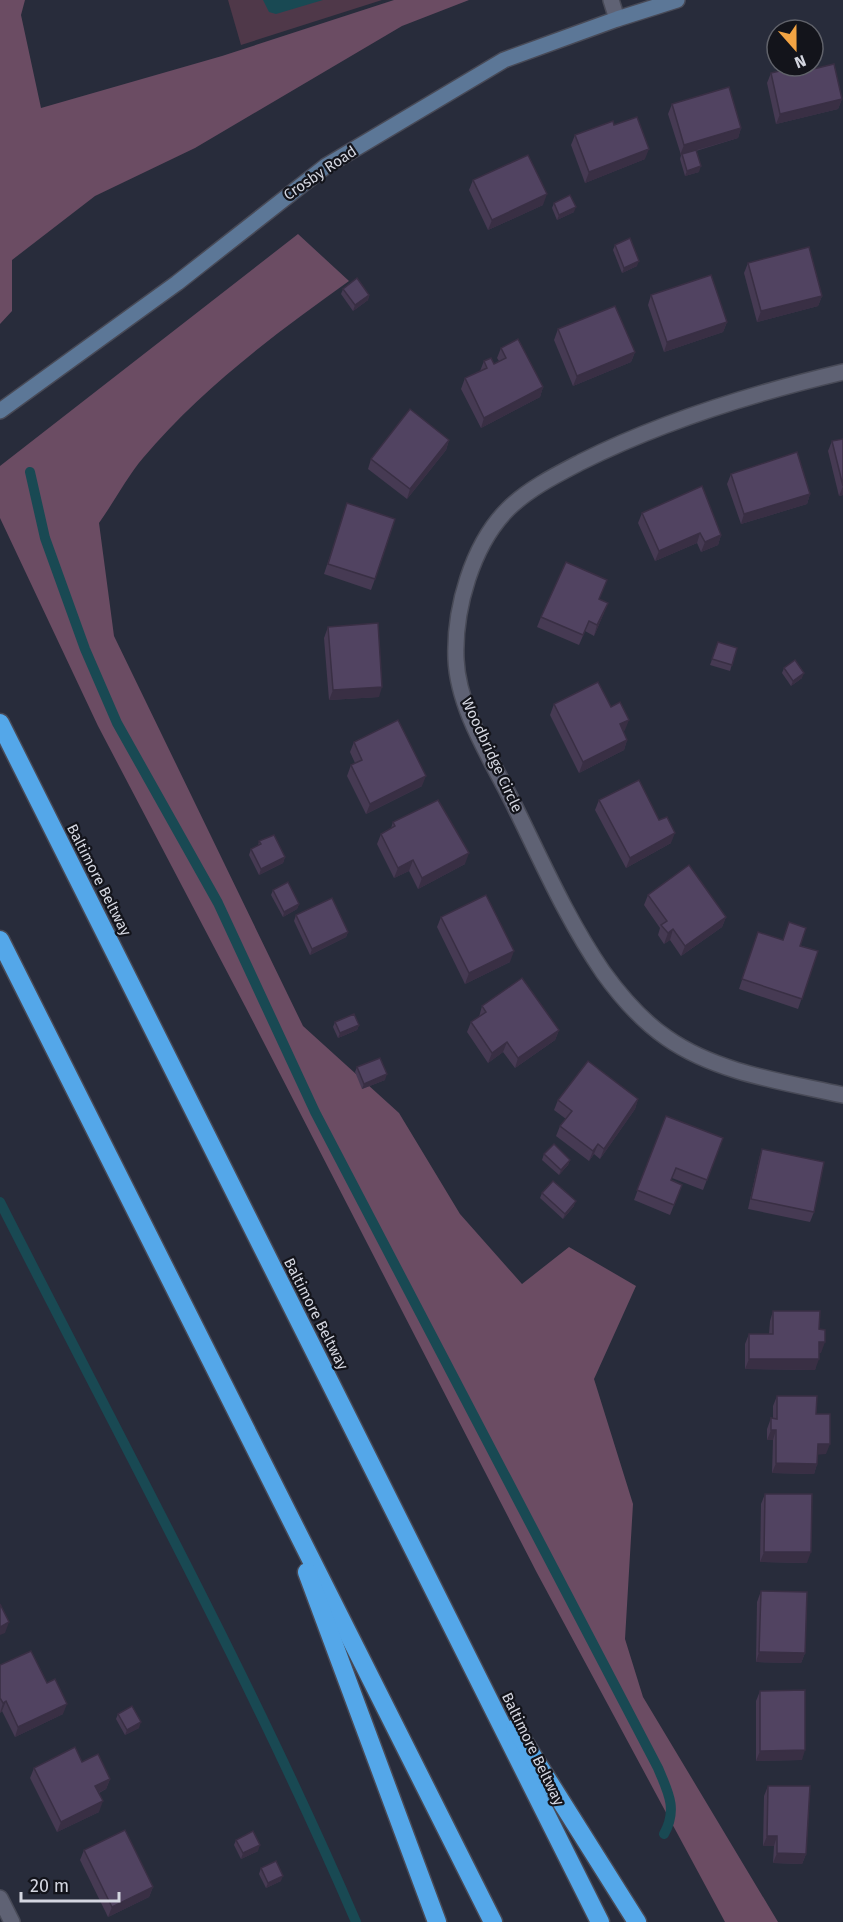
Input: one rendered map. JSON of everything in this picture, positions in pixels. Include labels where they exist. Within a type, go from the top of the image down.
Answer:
[{"type":"highway","name":"Baltimore Beltway","points":[[0,723],[600,1922]]},
{"type":"highway","points":[[0,940],[493,1922]]},
{"type":"highway","points":[[272,1481],[437,1922]]},
{"type":"highway","points":[[461,1644],[637,1922]]},
{"type":"main road","name":"Crosby Road","points":[[0,411],[177,283],[326,166],[504,60],[617,18],[677,0]]},
{"type":"street","points":[[611,0],[617,18]]},
{"type":"street","name":"Woodbridge Circle","points":[[843,372],[702,412],[606,450],[546,480],[508,509],[484,541],[469,579],[457,626],[456,662],[464,699],[481,737],[576,929],[604,973],[633,1009],[668,1039],[710,1060],[754,1075],[843,1095]]},
{"type":"street","points":[[0,1898],[12,1922]]},
{"type":"shaded area","points":[[0,0],[25,0],[21,15],[41,108],[222,56],[394,0],[469,0],[402,26],[195,148],[95,196],[12,260],[12,311],[0,324]]},
{"type":"shaded area","points":[[228,0],[382,0],[241,45]]},
{"type":"shaded area","points":[[263,0],[323,0],[276,14],[269,12]]},
{"type":"shaded area","points":[[298,234],[349,281],[294,321],[214,385],[143,458],[126,481],[99,523],[114,636],[303,1026],[399,1113],[460,1214],[522,1284],[569,1247],[636,1286],[594,1379],[633,1504],[625,1639],[643,1697],[778,1922],[725,1922],[537,1573],[98,726],[0,518],[0,466]]},
{"type":"building","points":[[834,64],[842,99],[780,114],[772,78],[825,78],[825,66]]},
{"type":"building","points":[[729,87],[741,128],[684,145],[672,104]]},
{"type":"building","points":[[637,117],[649,149],[589,172],[575,135],[613,121],[614,125]]},
{"type":"building","points":[[696,150],[701,166],[687,171],[682,154]]},
{"type":"building","points":[[528,155],[547,194],[492,220],[473,180]]},
{"type":"building","points":[[570,195],[576,207],[559,215],[554,203]]},
{"type":"building","points":[[630,238],[639,261],[624,268],[615,245]]},
{"type":"building","points":[[809,247],[822,296],[761,311],[748,263]]},
{"type":"building","points":[[711,275],[727,322],[667,342],[651,295]]},
{"type":"building","points":[[357,278],[369,295],[355,305],[343,289]]},
{"type":"building","points":[[615,306],[635,352],[577,376],[558,329]]},
{"type":"building","points":[[518,339],[543,387],[484,418],[465,378],[487,368],[484,361],[491,358],[494,364],[506,358],[501,348]]},
{"type":"building","points":[[410,409],[449,440],[410,489],[371,459]]},
{"type":"building","points":[[843,439],[843,486],[832,441]]},
{"type":"building","points":[[797,452],[810,494],[744,514],[731,474]]},
{"type":"building","points":[[702,486],[721,535],[705,542],[700,533],[659,551],[642,513]]},
{"type":"building","points":[[347,503],[395,519],[375,579],[328,564]]},
{"type":"building","points":[[566,562],[607,580],[599,599],[608,603],[597,625],[589,621],[583,635],[541,617]]},
{"type":"building","points":[[378,623],[382,687],[333,690],[328,627]]},
{"type":"building","points":[[718,642],[737,648],[732,665],[712,659]]},
{"type":"building","points":[[795,660],[804,673],[793,681],[784,668]]},
{"type":"building","points":[[598,682],[611,707],[620,702],[629,720],[620,724],[627,740],[583,762],[554,704]]},
{"type":"building","points":[[398,720],[426,776],[370,804],[351,765],[362,760],[354,742]]},
{"type":"building","points":[[639,780],[659,820],[667,817],[675,833],[630,858],[599,800]]},
{"type":"building","points":[[438,800],[469,853],[422,878],[413,860],[398,868],[381,834],[395,826],[393,822]]},
{"type":"building","points":[[274,835],[285,857],[261,869],[251,849],[261,844],[259,841]]},
{"type":"building","points":[[689,865],[726,917],[685,946],[673,929],[668,933],[661,925],[667,921],[648,895]]},
{"type":"building","points":[[288,882],[299,904],[284,912],[273,890]]},
{"type":"building","points":[[486,895],[514,951],[469,973],[441,917]]},
{"type":"building","points":[[332,898],[348,932],[312,949],[296,915]]},
{"type":"building","points":[[789,922],[806,928],[800,946],[818,951],[802,999],[742,979],[758,932],[783,940]]},
{"type":"building","points":[[522,978],[559,1030],[518,1058],[507,1042],[492,1053],[471,1022],[486,1012],[482,1006]]},
{"type":"building","points":[[354,1014],[359,1025],[340,1033],[335,1022]]},
{"type":"building","points":[[380,1058],[387,1074],[364,1084],[357,1067]]},
{"type":"building","points":[[588,1061],[638,1099],[604,1149],[598,1144],[593,1151],[560,1126],[572,1111],[558,1100]]},
{"type":"building","points":[[666,1116],[723,1138],[707,1180],[676,1168],[671,1180],[682,1185],[674,1205],[637,1190]]},
{"type":"building","points":[[554,1144],[570,1160],[561,1170],[544,1154]]},
{"type":"building","points":[[762,1149],[824,1162],[814,1212],[751,1199]]},
{"type":"building","points":[[553,1181],[576,1201],[565,1214],[542,1193]]},
{"type":"building","points":[[773,1311],[820,1311],[819,1329],[825,1330],[825,1342],[819,1342],[819,1359],[749,1359],[749,1334],[773,1334]]},
{"type":"building","points":[[777,1396],[817,1396],[816,1414],[830,1414],[830,1444],[818,1444],[817,1464],[776,1463],[776,1430],[771,1430],[771,1418],[777,1419]]},
{"type":"building","points":[[765,1494],[812,1494],[811,1552],[764,1552]]},
{"type":"building","points":[[761,1591],[807,1592],[805,1653],[759,1652]]},
{"type":"building","points":[[0,1604],[9,1622],[0,1627]]},
{"type":"building","points":[[31,1651],[47,1683],[55,1679],[67,1704],[18,1727],[6,1701],[3,1703],[0,1698],[0,1665]]},
{"type":"building","points":[[805,1690],[805,1750],[760,1751],[760,1691]]},
{"type":"building","points":[[132,1706],[141,1722],[127,1730],[118,1714]]},
{"type":"building","points":[[75,1747],[82,1762],[98,1754],[110,1779],[95,1786],[103,1801],[61,1822],[34,1768]]},
{"type":"building","points":[[768,1786],[810,1786],[806,1854],[777,1853],[777,1836],[767,1836]]},
{"type":"building","points":[[125,1830],[153,1887],[112,1907],[84,1850]]},
{"type":"building","points":[[253,1831],[260,1845],[243,1853],[236,1840]]},
{"type":"building","points":[[276,1861],[283,1876],[268,1883],[261,1868]]},
{"type":"waterway","points":[[30,472],[45,538],[85,649],[117,723],[218,903],[315,1112],[658,1768],[671,1808],[664,1834]]},
{"type":"waterway","points":[[0,1202],[229,1649],[273,1739],[356,1922]]}]
